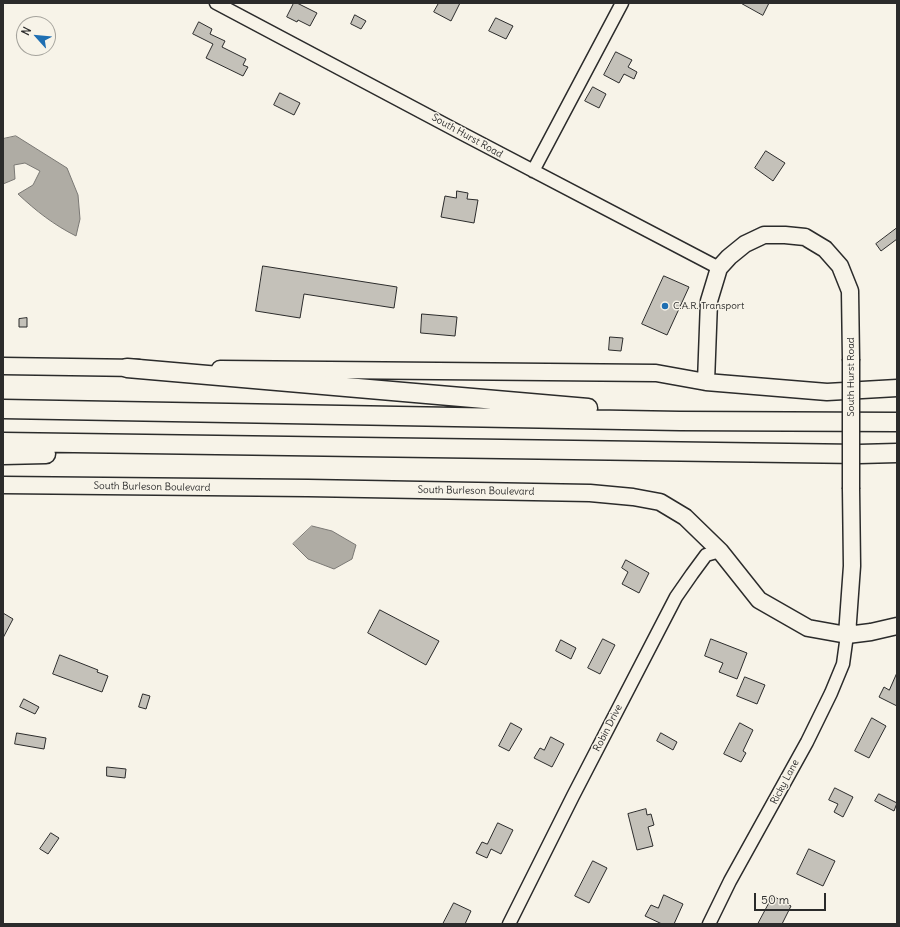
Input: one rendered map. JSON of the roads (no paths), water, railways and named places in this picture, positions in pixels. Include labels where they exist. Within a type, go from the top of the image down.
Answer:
[{"type":"highway","points":[[127,368],[608,410],[680,421]]},
{"type":"highway","points":[[3,409],[680,421],[897,422]]},
{"type":"highway","points":[[3,442],[859,454],[897,453]]},
{"type":"highway","points":[[3,455],[130,453],[162,444]]},
{"type":"main road","name":"South Hurst Road","points":[[706,382],[709,301],[719,268],[729,256],[745,244],[764,235],[805,237],[825,249],[840,266],[850,291],[852,566],[847,634]]},
{"type":"main road","points":[[3,366],[656,373],[706,382],[827,392],[897,388]]},
{"type":"main road","name":"South Burleson Boulevard","points":[[3,485],[316,488],[583,493],[633,497],[660,502],[685,517],[720,551],[759,600],[808,628],[847,634],[871,632],[897,626]]},
{"type":"street","name":"South Hurst Road","points":[[216,3],[719,268]]},
{"type":"street","points":[[533,171],[622,3]]},
{"type":"street","name":"Robin Drive","points":[[510,921],[676,597],[706,555],[720,551]]},
{"type":"street","name":"Ricky Lane","points":[[709,924],[730,881],[807,742],[831,693],[843,664],[847,634]]},
{"type":"place","name":"C.A.R. Transport","points":[[665,306]]}]
